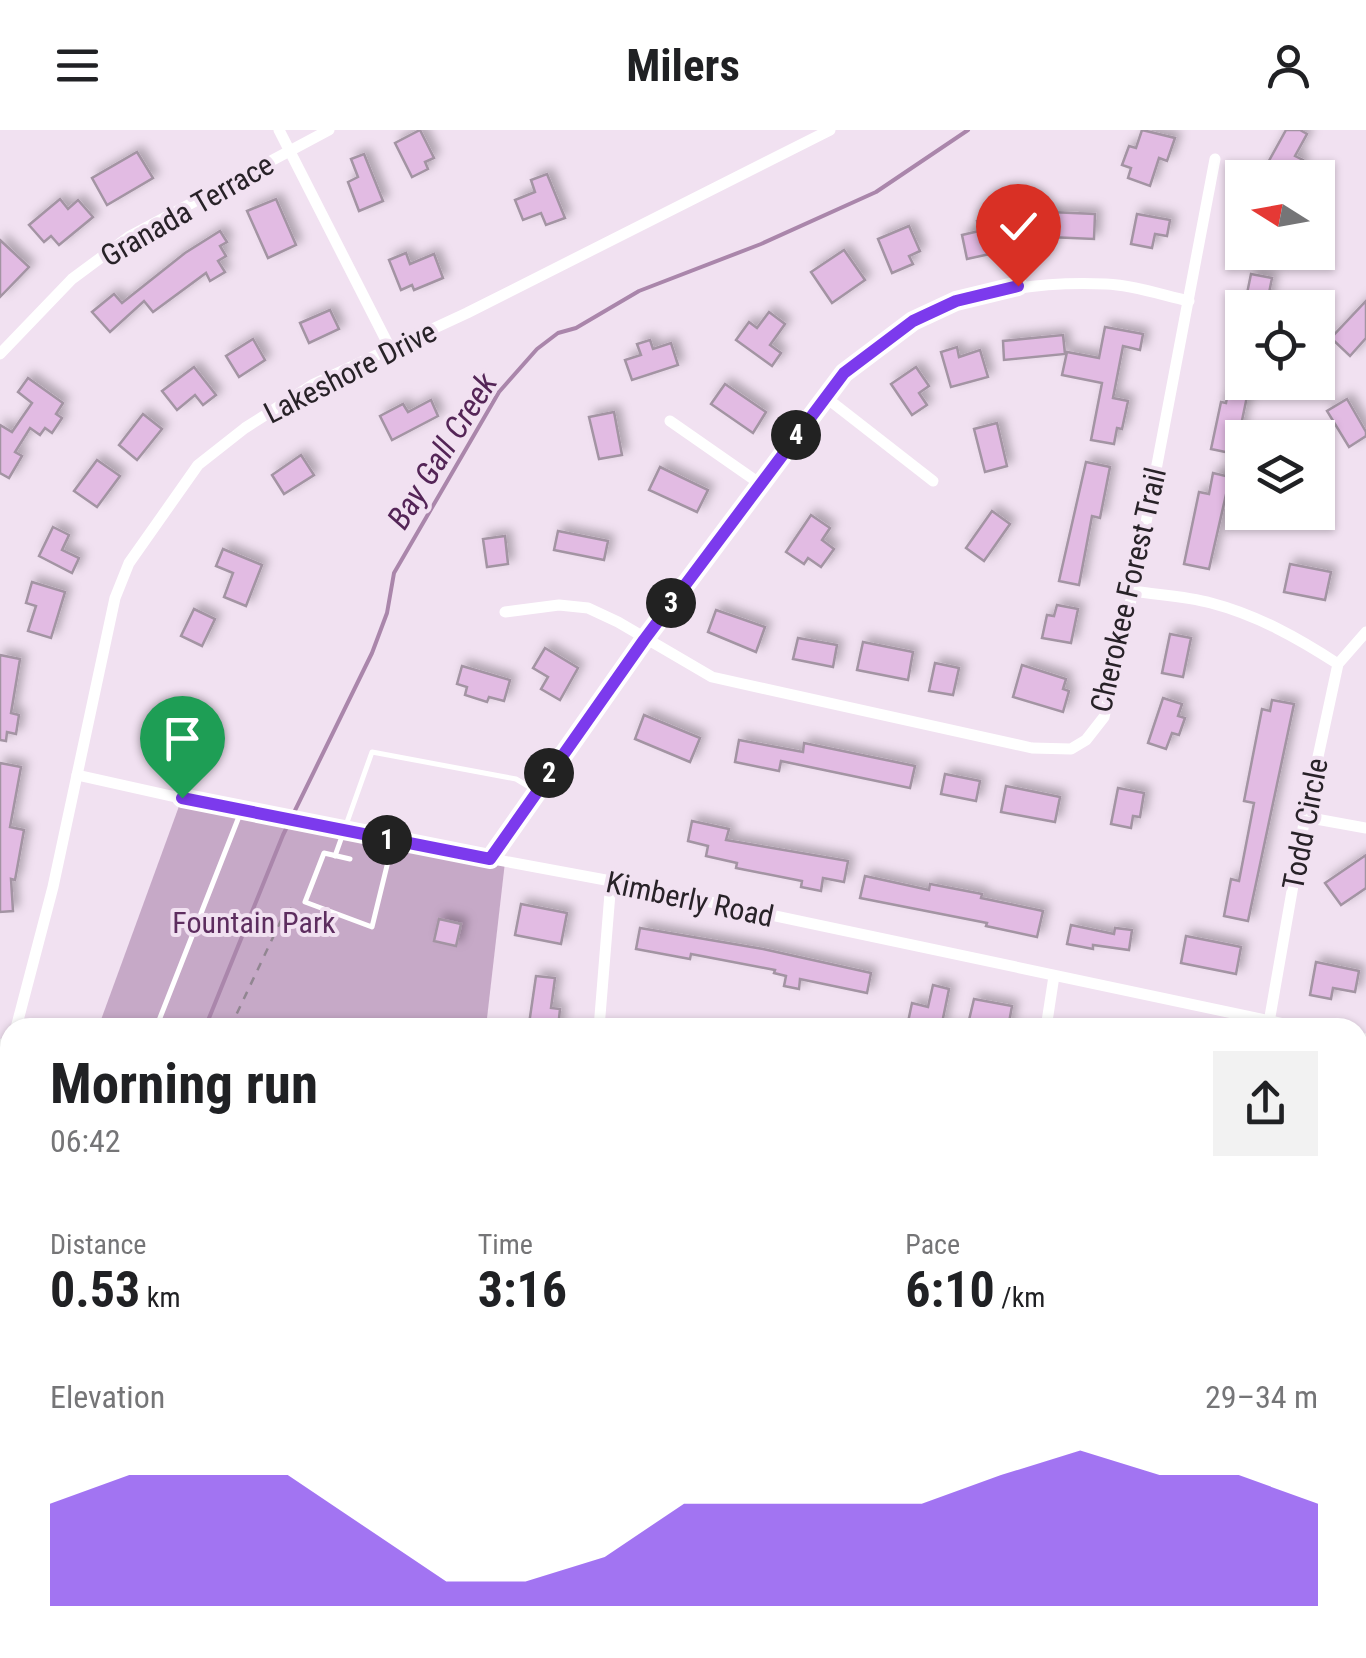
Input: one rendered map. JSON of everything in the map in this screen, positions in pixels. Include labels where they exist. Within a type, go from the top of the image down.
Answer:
[{"type":"street","name":"Granada Terrace","points":[[279,130],[391,350]]},
{"type":"street","name":"Granada Terrace","points":[[0,354],[72,278],[130,236],[329,130]]},
{"type":"street","name":"Lakeshore Drive","points":[[19,1018],[53,887],[115,598],[130,563],[198,464],[314,384],[391,350],[830,130]]},
{"type":"street","name":"Cherokee Forest Trail","points":[[644,640],[728,682],[1032,748],[1071,749],[1086,740],[1104,717],[1133,591],[1215,159]]},
{"type":"street","points":[[490,859],[644,640],[824,396],[844,373],[880,344],[913,321],[956,301],[1018,286],[1109,284],[1189,301]]},
{"type":"street","points":[[824,396],[934,481]]},
{"type":"street","points":[[670,421],[759,483]]},
{"type":"street","points":[[1133,591],[1209,602],[1255,618],[1302,640],[1338,664]]},
{"type":"street","points":[[505,612],[573,605],[602,614],[644,640]]},
{"type":"street","name":"Todd Circle","points":[[1270,1018],[1305,817],[1338,664],[1366,632]]},
{"type":"street","name":"Kimberly Road","points":[[77,775],[319,828],[610,882],[1246,1018]]},
{"type":"street","points":[[1305,817],[1366,828]]},
{"type":"street","points":[[600,1018],[610,882]]},
{"type":"street","points":[[1048,1018],[1054,976]]},
{"type":"lane","points":[[336,856],[372,752],[516,778],[536,791]]},
{"type":"lane","points":[[160,1018],[241,812]]},
{"type":"lane","points":[[350,859],[324,852],[305,902],[372,927],[393,841]]},
{"type":"path","points":[[235,1018],[284,912],[305,902]]},
{"type":"green space","name":"Fountain Park","points":[[182,798],[505,862],[487,1018],[102,1018]]},
{"type":"building","points":[[420,130],[434,158],[425,162],[428,169],[412,177],[395,143]]},
{"type":"building","points":[[1142,130],[1175,138],[1167,161],[1159,158],[1150,186],[1128,178],[1131,168],[1122,165],[1129,146],[1136,148]]},
{"type":"building","points":[[1286,130],[1307,134],[1295,156],[1303,160],[1269,160]]},
{"type":"building","points":[[137,152],[153,178],[107,205],[92,178]]},
{"type":"building","points":[[364,154],[383,201],[359,211],[348,182],[358,177],[351,159]]},
{"type":"building","points":[[547,174],[565,218],[546,225],[541,213],[523,220],[515,200],[535,192],[531,180]]},
{"type":"building","points":[[60,199],[68,209],[78,200],[93,217],[59,245],[51,236],[44,242],[29,225]]},
{"type":"building","points":[[276,199],[296,245],[268,258],[247,211]]},
{"type":"building","points":[[1050,212],[1095,214],[1094,239],[1049,237]]},
{"type":"building","points":[[1137,214],[1170,220],[1167,236],[1155,234],[1152,248],[1131,244]]},
{"type":"building","points":[[995,217],[998,230],[1012,226],[1017,248],[967,259],[962,235],[979,231],[977,221]]},
{"type":"building","points":[[909,226],[920,251],[909,256],[913,264],[892,273],[878,239]]},
{"type":"building","points":[[220,231],[227,242],[220,246],[226,256],[218,261],[225,272],[210,281],[206,273],[153,312],[144,301],[110,332],[92,312],[114,294],[122,303]]},
{"type":"building","points":[[0,240],[29,267],[0,297]]},
{"type":"building","points":[[844,250],[865,280],[832,303],[811,272]]},
{"type":"building","points":[[406,253],[410,264],[434,254],[443,278],[414,290],[412,285],[401,290],[389,260]]},
{"type":"building","points":[[1251,274],[1272,278],[1270,290],[1248,290]]},
{"type":"building","points":[[1366,301],[1366,338],[1350,356],[1335,342],[1335,334]]},
{"type":"building","points":[[330,310],[339,329],[309,343],[300,323]]},
{"type":"building","points":[[769,312],[785,324],[770,345],[781,353],[772,366],[736,340],[749,322],[757,328]]},
{"type":"building","points":[[1105,327],[1143,334],[1140,350],[1123,346],[1113,398],[1128,401],[1114,444],[1091,440],[1102,383],[1062,375],[1067,352],[1099,358]]},
{"type":"building","points":[[1063,335],[1065,354],[1004,360],[1003,341]]},
{"type":"building","points":[[253,339],[265,360],[239,377],[226,356]]},
{"type":"building","points":[[650,340],[653,349],[671,343],[678,365],[632,380],[625,360],[641,355],[637,344]]},
{"type":"building","points":[[957,347],[959,357],[980,350],[988,377],[951,387],[941,352]]},
{"type":"building","points":[[194,367],[216,395],[203,405],[195,395],[177,410],[162,391]]},
{"type":"building","points":[[916,367],[929,386],[919,393],[927,405],[912,415],[891,384]]},
{"type":"building","points":[[28,378],[63,403],[56,414],[62,418],[52,433],[45,428],[40,435],[30,428],[15,452],[22,456],[9,478],[0,473],[0,425],[12,432],[32,403],[18,392]]},
{"type":"building","points":[[725,384],[766,412],[753,433],[711,404]]},
{"type":"building","points":[[1347,399],[1366,436],[1349,447],[1327,411]]},
{"type":"building","points":[[431,400],[438,416],[392,440],[380,416],[403,404],[408,412]]},
{"type":"building","points":[[1246,400],[1242,420],[1225,420],[1225,452],[1211,449],[1221,402]]},
{"type":"building","points":[[614,412],[622,455],[599,459],[589,417]]},
{"type":"building","points":[[143,414],[162,429],[137,460],[119,445]]},
{"type":"building","points":[[997,423],[1007,466],[985,472],[974,429]]},
{"type":"building","points":[[301,455],[314,475],[284,494],[272,475]]},
{"type":"building","points":[[97,460],[120,476],[97,507],[74,491]]},
{"type":"building","points":[[1086,462],[1110,467],[1100,518],[1092,516],[1079,585],[1059,581]]},
{"type":"building","points":[[660,467],[708,490],[697,512],[649,490]]},
{"type":"building","points":[[1213,473],[1225,476],[1225,499],[1209,569],[1184,564],[1199,492],[1209,494]]},
{"type":"building","points":[[992,511],[1010,524],[984,561],[966,548]]},
{"type":"building","points":[[811,515],[830,528],[822,540],[834,549],[821,567],[808,558],[804,564],[786,552]]},
{"type":"building","points":[[53,527],[69,535],[62,550],[79,558],[72,573],[39,556]]},
{"type":"building","points":[[558,531],[608,541],[604,560],[554,550]]},
{"type":"building","points":[[505,536],[508,564],[487,567],[483,539]]},
{"type":"building","points":[[223,549],[262,565],[246,606],[224,597],[233,573],[216,566]]},
{"type":"building","points":[[1290,564],[1331,572],[1325,600],[1284,592]]},
{"type":"building","points":[[32,582],[65,592],[51,638],[28,631],[36,606],[26,603]]},
{"type":"building","points":[[1057,605],[1078,609],[1071,643],[1042,638],[1047,615],[1054,616]]},
{"type":"building","points":[[194,609],[215,619],[202,646],[181,636]]},
{"type":"building","points":[[716,610],[765,627],[756,652],[708,632]]},
{"type":"building","points":[[1170,634],[1191,638],[1183,677],[1162,673]]},
{"type":"building","points":[[798,638],[837,645],[833,667],[793,659]]},
{"type":"building","points":[[863,642],[913,652],[908,680],[857,670]]},
{"type":"building","points":[[545,648],[578,668],[560,700],[541,689],[548,677],[533,668]]},
{"type":"building","points":[[0,655],[20,659],[11,713],[19,715],[16,734],[7,732],[6,741],[0,740]]},
{"type":"building","points":[[935,663],[959,668],[953,695],[929,691]]},
{"type":"building","points":[[1022,665],[1066,679],[1063,689],[1069,691],[1063,712],[1013,697]]},
{"type":"building","points":[[462,666],[510,680],[504,701],[489,697],[487,702],[465,695],[467,687],[457,684]]},
{"type":"building","points":[[1163,698],[1182,704],[1178,716],[1185,718],[1179,735],[1172,733],[1166,749],[1148,743]]},
{"type":"building","points":[[1272,700],[1294,704],[1248,921],[1224,916],[1231,879],[1239,881],[1254,803],[1244,801],[1262,709],[1270,711]]},
{"type":"building","points":[[644,715],[700,738],[690,762],[635,739]]},
{"type":"building","points":[[739,740],[803,752],[804,743],[915,766],[910,788],[781,761],[779,771],[735,762]]},
{"type":"building","points":[[0,763],[21,767],[10,827],[24,830],[15,880],[11,879],[13,911],[0,912]]},
{"type":"building","points":[[945,774],[980,781],[976,801],[941,794]]},
{"type":"building","points":[[1006,786],[1060,797],[1055,822],[1001,812]]},
{"type":"building","points":[[1118,788],[1144,793],[1140,817],[1133,816],[1131,828],[1111,824]]},
{"type":"building","points":[[692,821],[729,829],[726,840],[848,861],[844,882],[823,878],[821,891],[801,887],[802,881],[736,868],[737,863],[706,856],[708,846],[688,841]]},
{"type":"building","points":[[1366,855],[1366,888],[1341,905],[1325,883]]},
{"type":"building","points":[[865,876],[929,890],[930,884],[982,894],[981,898],[1043,911],[1037,937],[860,898]]},
{"type":"building","points":[[521,904],[567,913],[561,944],[515,935]]},
{"type":"building","points":[[439,919],[461,924],[456,946],[434,941]]},
{"type":"building","points":[[1071,925],[1114,934],[1115,928],[1132,930],[1129,950],[1067,944]]},
{"type":"building","points":[[640,928],[871,973],[867,993],[800,979],[799,989],[784,986],[786,976],[774,973],[775,970],[691,954],[690,959],[636,949]]},
{"type":"building","points":[[1186,936],[1241,947],[1236,974],[1181,963]]},
{"type":"building","points":[[1316,962],[1359,971],[1355,992],[1333,988],[1331,999],[1310,995]]},
{"type":"building","points":[[536,976],[555,978],[551,1008],[560,1009],[559,1018],[530,1018]]},
{"type":"building","points":[[933,985],[949,989],[943,1018],[909,1018],[912,1003],[928,1007]]},
{"type":"building","points":[[974,999],[1012,1006],[1010,1018],[969,1018]]},
{"type":"waterway","name":"Bay Gall Creek","points":[[209,1018],[283,835],[372,653],[387,613],[394,573],[499,392],[537,349],[558,333],[576,328],[639,291],[761,244],[876,192],[968,130]]},
{"type":"route","points":[[182,798],[490,859],[644,640],[844,373],[913,321],[956,301],[1018,286]]}]
